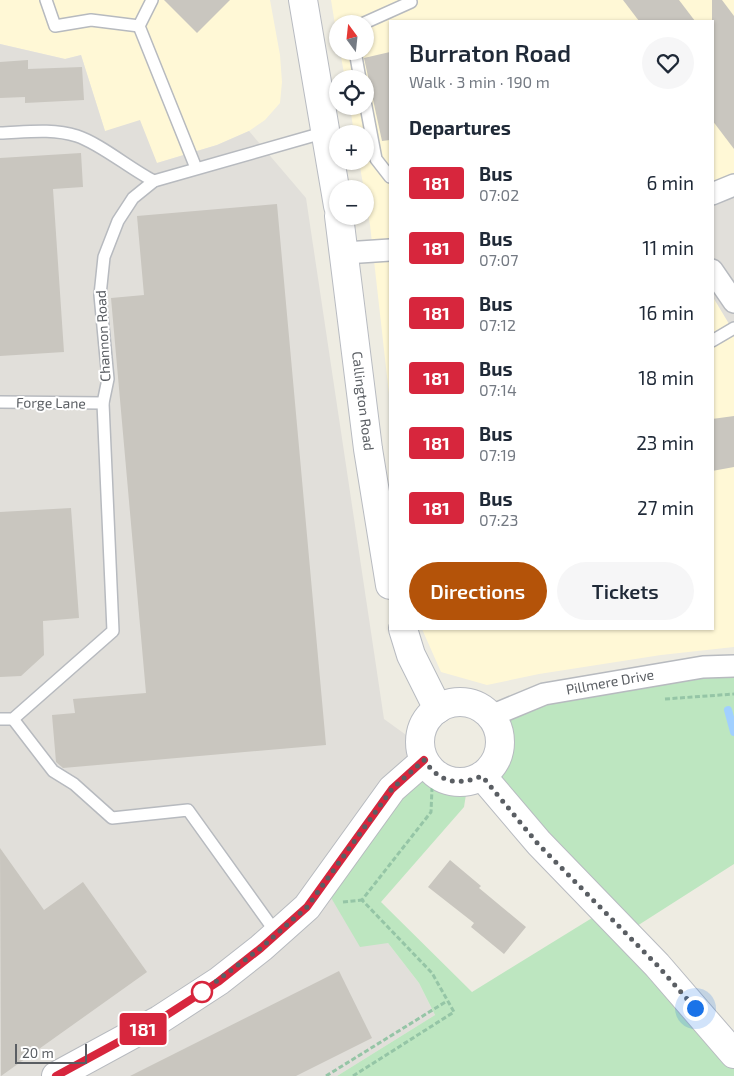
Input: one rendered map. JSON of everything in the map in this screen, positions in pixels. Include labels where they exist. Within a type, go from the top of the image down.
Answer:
[{"type":"main road","points":[[303,0],[334,180]]},
{"type":"main road","name":"Callington Road","points":[[340,225],[368,448],[389,579]]},
{"type":"main road","points":[[403,630],[411,655],[438,708]]},
{"type":"main road","points":[[463,702],[476,705],[491,716],[499,730],[501,746],[494,764],[482,776],[468,782],[452,782],[428,766],[420,745],[422,730],[427,719],[438,708],[448,704],[463,702]]},
{"type":"main road","points":[[56,1076],[159,1020],[218,982],[277,934],[307,907],[395,786],[428,766]]},
{"type":"main road","points":[[482,776],[538,844],[657,965],[734,1054]]},
{"type":"street","points":[[714,193],[734,185]]},
{"type":"street","points":[[344,253],[389,250]]},
{"type":"street","points":[[714,273],[734,302]]},
{"type":"street","name":"Pillmere Drive","points":[[491,716],[544,694],[703,666],[734,666]]},
{"type":"lane","points":[[46,0],[55,26],[91,20],[139,26]]},
{"type":"lane","points":[[152,0],[139,26],[196,168]]},
{"type":"lane","points":[[374,19],[411,2]]},
{"type":"lane","points":[[368,115],[376,159],[389,176]]},
{"type":"lane","points":[[0,133],[52,131],[78,136],[154,181]]},
{"type":"lane","name":"Channon Road","points":[[13,719],[113,631],[102,403],[108,379],[100,295],[104,257],[118,221],[133,198],[154,181],[326,132]]},
{"type":"lane","points":[[714,340],[734,328]]},
{"type":"lane","name":"Forge Lane","points":[[0,402],[102,403]]},
{"type":"lane","points":[[0,719],[13,719],[53,771],[74,784],[112,818],[188,810],[277,934]]},
{"type":"path","points":[[353,1076],[454,1012],[432,973],[362,900],[431,812],[428,766]]},
{"type":"path","points":[[326,1076],[447,1001]]},
{"type":"shaded area","points":[[0,0],[270,0],[280,55],[282,82],[280,103],[265,120],[249,131],[217,145],[157,163],[105,131],[81,55],[65,59],[0,44]]},
{"type":"shaded area","points":[[331,0],[734,0],[734,192],[714,205],[714,20],[389,20],[389,394],[370,225],[374,225],[374,180],[362,180],[361,170],[374,170],[374,125],[353,125],[351,115],[374,115],[374,70],[343,70],[342,60],[374,60],[374,15],[333,15]]},
{"type":"shaded area","points":[[0,44],[65,59],[81,55],[105,131],[140,120],[157,163],[217,145],[249,131],[306,198],[384,719],[420,745],[424,761],[353,841],[388,943],[419,983],[435,1015],[337,1076],[0,1076]]},
{"type":"shaded area","points":[[734,192],[734,332],[714,299],[714,205]]},
{"type":"shaded area","points":[[714,299],[734,332],[734,647],[661,655],[539,674],[487,685],[441,672],[422,630],[714,630]]},
{"type":"green space","points":[[734,666],[734,864],[626,933],[734,1054],[734,1076],[337,1076],[435,1015],[419,983],[388,943],[360,947],[323,884],[424,761],[443,778],[468,782],[464,807],[381,902],[472,992],[605,910],[482,776],[494,762],[500,748],[498,733],[491,716]]},
{"type":"building","points":[[164,0],[230,0],[197,33]]},
{"type":"building","points":[[623,0],[679,0],[694,20],[638,20]]},
{"type":"building","points":[[712,0],[722,0],[734,16],[734,149],[714,123],[714,20],[712,20]]},
{"type":"building","points":[[389,52],[389,140],[382,141],[374,104],[374,70],[367,70],[364,60],[374,60],[374,56]]},
{"type":"building","points":[[28,60],[28,69],[82,67],[84,100],[25,103],[25,97],[0,98],[0,62]]},
{"type":"building","points":[[81,153],[83,187],[53,189],[64,352],[0,356],[0,158]]},
{"type":"building","points":[[277,204],[326,745],[63,768],[56,762],[52,715],[75,713],[73,699],[146,693],[111,298],[144,295],[137,216]]},
{"type":"building","points":[[734,416],[734,467],[714,471],[714,419]]},
{"type":"building","points":[[71,508],[79,618],[43,621],[44,655],[21,676],[0,677],[0,512]]},
{"type":"building","points":[[0,848],[44,910],[83,882],[147,972],[1,1076]]},
{"type":"building","points":[[450,860],[481,886],[479,888],[526,927],[504,954],[471,927],[474,923],[428,887]]},
{"type":"building","points":[[339,971],[372,1038],[296,1076],[130,1076]]},
{"type":"waterway","points":[[728,710],[734,732]]},
{"type":"bus line","name":"181","points":[[56,1076],[159,1020],[218,982],[261,948],[307,907],[392,789],[424,760]]},
{"type":"route","points":[[202,992],[218,982],[261,948],[307,907],[392,789],[424,760],[432,772],[452,782],[468,782],[482,776],[538,844],[657,965],[695,1008]]}]
